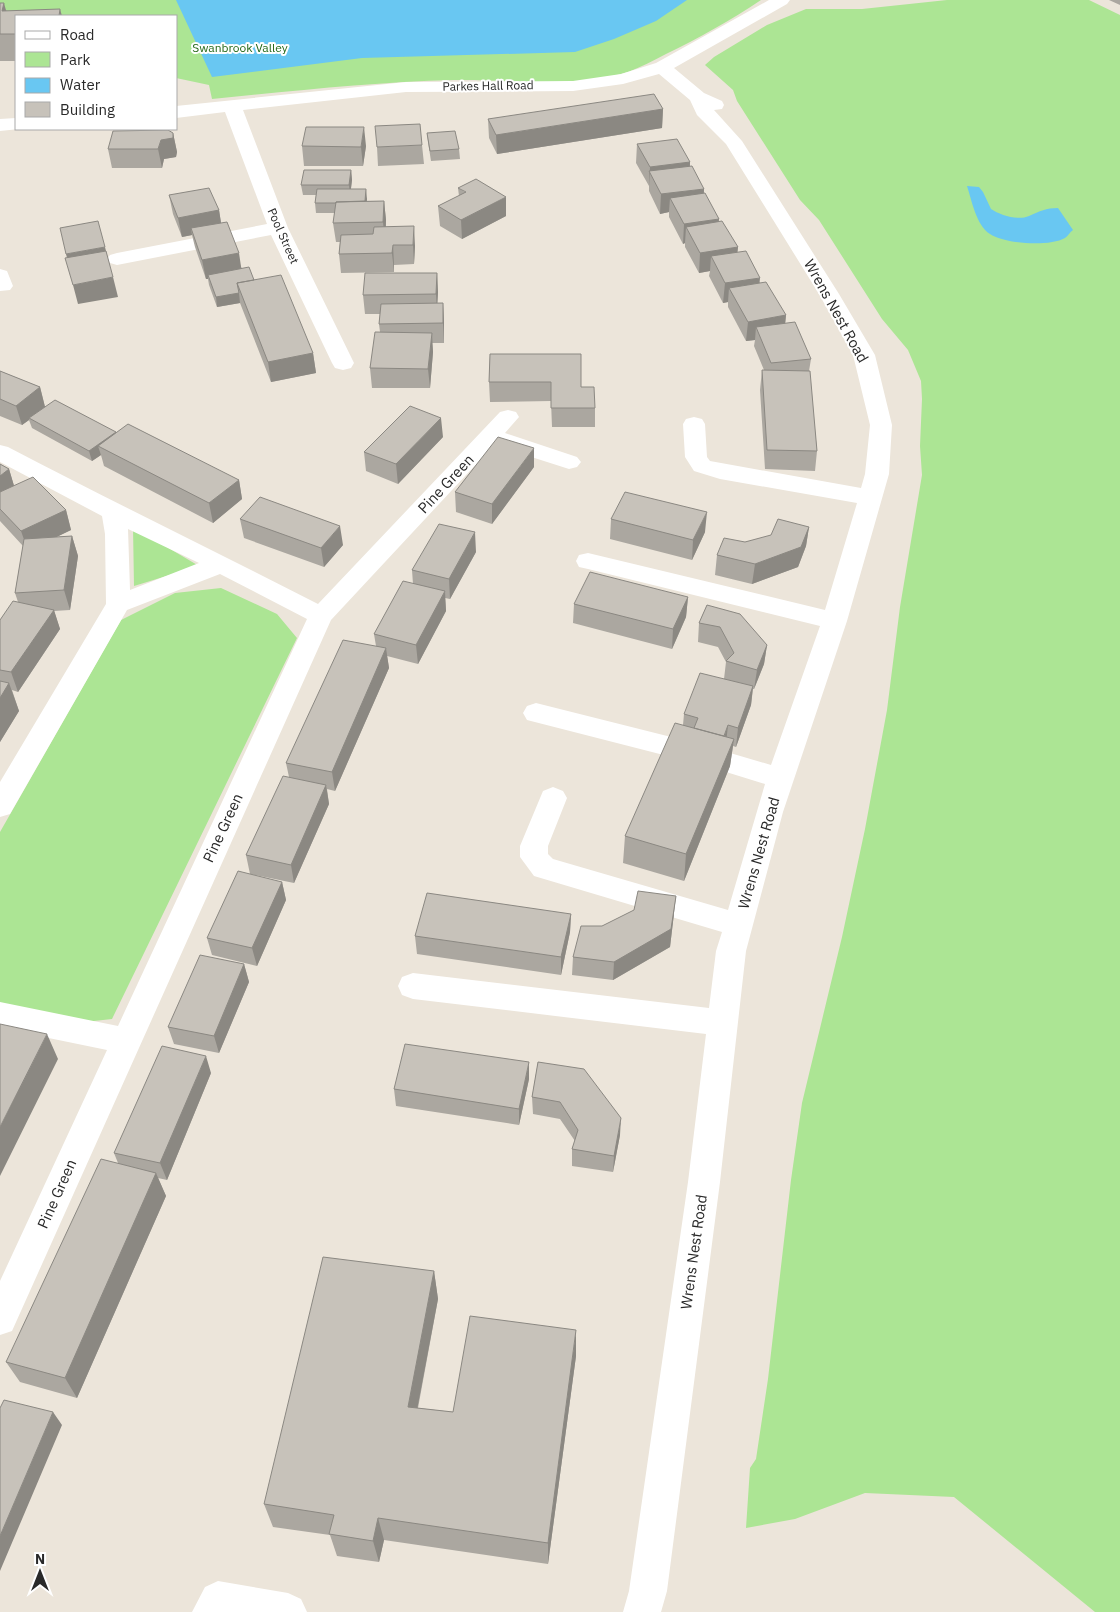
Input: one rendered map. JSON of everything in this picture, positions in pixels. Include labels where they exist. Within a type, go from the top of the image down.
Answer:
[{"type":"street","name":"Parkes Hall Road","points":[[178,112],[406,87],[573,86],[623,79],[662,67],[781,0]]},
{"type":"street","name":"Wrens Nest Road","points":[[642,1612],[648,1591],[704,1182],[731,951],[769,812],[834,621],[877,474],[880,425],[873,386],[864,355],[829,294],[733,141],[704,110],[698,97],[662,67]]},
{"type":"street","name":"Pool Street","points":[[232,106],[278,228],[343,363]]},
{"type":"street","points":[[0,125],[15,124]]},
{"type":"street","points":[[117,259],[278,228]]},
{"type":"street","points":[[694,424],[696,457],[702,466],[720,472],[870,496]]},
{"type":"street","name":"Pine Green","points":[[0,1319],[321,616],[499,427],[569,462]]},
{"type":"street","points":[[0,452],[113,512],[221,564],[321,616]]},
{"type":"street","points":[[0,806],[118,604],[117,534],[113,512]]},
{"type":"street","points":[[588,561],[834,621]]},
{"type":"street","points":[[118,604],[221,564]]},
{"type":"street","points":[[536,713],[691,752]]},
{"type":"street","points":[[720,760],[780,778]]},
{"type":"street","points":[[553,798],[534,846],[534,857],[544,868],[739,925]]},
{"type":"street","points":[[414,986],[723,1023]]},
{"type":"street","points":[[0,1015],[126,1041]]},
{"type":"street","points":[[211,1612],[218,1600],[288,1612]]},
{"type":"green space","name":"Swanbrook Valley","points":[[0,0],[761,0],[691,42],[628,72],[607,77],[564,82],[454,80],[393,83],[212,99],[209,85],[178,78],[178,15],[15,15],[0,28]]},
{"type":"green space","points":[[947,0],[1089,0],[1120,15],[1120,1612],[1095,1612],[954,1497],[865,1493],[795,1519],[746,1528],[750,1468],[756,1459],[768,1379],[791,1180],[802,1103],[842,937],[865,829],[887,710],[900,607],[922,475],[920,446],[922,399],[921,381],[908,350],[882,319],[819,220],[800,200],[737,101],[733,90],[705,65],[714,57],[767,25],[806,9],[862,9]]},
{"type":"green space","points":[[133,527],[199,566],[134,586]]},
{"type":"green space","points":[[221,588],[277,614],[297,638],[112,1019],[85,1022],[0,1005],[0,832],[121,620],[175,593]]},
{"type":"water","points":[[176,0],[687,0],[656,21],[614,39],[575,52],[362,58],[212,77]]},
{"type":"water","points":[[967,186],[979,187],[991,209],[1009,217],[1020,218],[1043,210],[1058,208],[1073,230],[1065,238],[1049,243],[1016,242],[997,237],[990,234],[981,225]]},
{"type":"building","points":[[0,3],[4,3],[2,11],[60,9],[59,15],[15,15],[15,34],[0,34]]},
{"type":"building","points":[[654,94],[663,109],[496,135],[488,119]]},
{"type":"building","points":[[420,124],[422,145],[377,147],[375,126]]},
{"type":"building","points":[[306,127],[364,127],[361,147],[302,146]]},
{"type":"building","points":[[168,130],[173,133],[173,138],[161,140],[158,149],[108,149],[113,131]]},
{"type":"building","points":[[455,131],[459,149],[430,151],[427,133]]},
{"type":"building","points":[[677,139],[690,162],[650,167],[637,144]]},
{"type":"building","points":[[692,166],[704,189],[661,194],[649,171]]},
{"type":"building","points":[[304,170],[351,170],[349,185],[301,185]]},
{"type":"building","points":[[476,179],[506,197],[461,220],[438,206],[466,192],[458,188]]},
{"type":"building","points":[[209,188],[219,210],[178,218],[169,195]]},
{"type":"building","points":[[317,189],[366,189],[365,201],[315,203]]},
{"type":"building","points":[[705,193],[719,219],[684,224],[670,198]]},
{"type":"building","points":[[384,201],[383,222],[333,223],[336,202]]},
{"type":"building","points":[[98,221],[105,247],[66,254],[60,228]]},
{"type":"building","points":[[722,221],[738,247],[700,253],[686,227]]},
{"type":"building","points":[[227,222],[239,253],[202,260],[191,228]]},
{"type":"building","points":[[414,226],[413,245],[393,245],[392,253],[339,254],[341,235],[373,234],[374,227]]},
{"type":"building","points":[[106,251],[113,277],[73,285],[65,258]]},
{"type":"building","points":[[746,251],[760,278],[725,283],[711,256]]},
{"type":"building","points":[[249,267],[254,280],[237,283],[239,293],[216,297],[208,275]]},
{"type":"building","points":[[365,273],[437,273],[436,294],[363,295]]},
{"type":"building","points":[[281,275],[313,353],[268,362],[237,283]]},
{"type":"building","points":[[766,282],[786,315],[748,322],[729,288]]},
{"type":"building","points":[[443,303],[443,323],[379,324],[381,304]]},
{"type":"building","points":[[795,322],[811,359],[771,363],[756,327]]},
{"type":"building","points":[[375,332],[432,333],[428,369],[370,368]]},
{"type":"building","points":[[490,354],[581,354],[581,387],[594,387],[595,408],[551,408],[551,382],[489,382]]},
{"type":"building","points":[[762,370],[810,371],[817,451],[767,450]]},
{"type":"building","points":[[0,371],[40,387],[16,406],[0,399]]},
{"type":"building","points":[[55,400],[116,432],[89,451],[29,418]]},
{"type":"building","points":[[410,406],[441,418],[396,464],[364,452]]},
{"type":"building","points":[[128,424],[239,480],[209,503],[98,446]]},
{"type":"building","points":[[498,437],[534,448],[492,504],[455,492]]},
{"type":"building","points":[[0,464],[9,469],[0,476]]},
{"type":"building","points":[[33,477],[66,510],[21,531],[0,509],[0,492]]},
{"type":"building","points":[[625,492],[707,512],[693,540],[611,519]]},
{"type":"building","points":[[260,497],[340,526],[321,548],[240,519]]},
{"type":"building","points":[[778,519],[809,527],[801,547],[755,564],[717,555],[724,538],[745,542],[771,535]]},
{"type":"building","points":[[439,524],[475,532],[449,579],[412,570]]},
{"type":"building","points":[[72,536],[64,590],[15,593],[24,539]]},
{"type":"building","points":[[590,572],[688,597],[673,629],[574,604]]},
{"type":"building","points":[[403,581],[445,591],[416,645],[374,634]]},
{"type":"building","points":[[13,601],[54,610],[11,672],[0,670],[0,620]]},
{"type":"building","points":[[707,605],[740,614],[767,645],[757,670],[726,661],[734,653],[720,627],[699,623]]},
{"type":"building","points":[[343,640],[386,648],[332,772],[286,763]]},
{"type":"building","points":[[700,673],[753,686],[738,728],[728,725],[724,736],[694,728],[698,718],[684,714]]},
{"type":"building","points":[[0,681],[9,683],[0,698]]},
{"type":"building","points":[[675,723],[734,739],[686,854],[625,836]]},
{"type":"building","points":[[283,776],[326,785],[291,865],[246,855]]},
{"type":"building","points":[[238,871],[282,882],[252,948],[207,938]]},
{"type":"building","points":[[638,891],[676,896],[671,929],[614,962],[573,957],[581,926],[602,926],[634,910]]},
{"type":"building","points":[[427,893],[571,914],[561,957],[415,936]]},
{"type":"building","points":[[200,955],[244,964],[214,1036],[168,1027]]},
{"type":"building","points":[[0,1024],[47,1034],[0,1127]]},
{"type":"building","points":[[405,1044],[529,1062],[519,1109],[394,1089]]},
{"type":"building","points":[[162,1046],[206,1056],[160,1163],[114,1153]]},
{"type":"building","points":[[538,1062],[584,1069],[621,1118],[614,1156],[572,1149],[578,1130],[560,1102],[532,1097]]},
{"type":"building","points":[[101,1159],[156,1173],[65,1378],[6,1362]]},
{"type":"building","points":[[323,1257],[434,1271],[408,1407],[453,1412],[470,1316],[576,1330],[548,1543],[378,1518],[373,1541],[329,1534],[334,1515],[264,1504]]},
{"type":"building","points":[[4,1400],[53,1412],[0,1536],[0,1408]]}]
